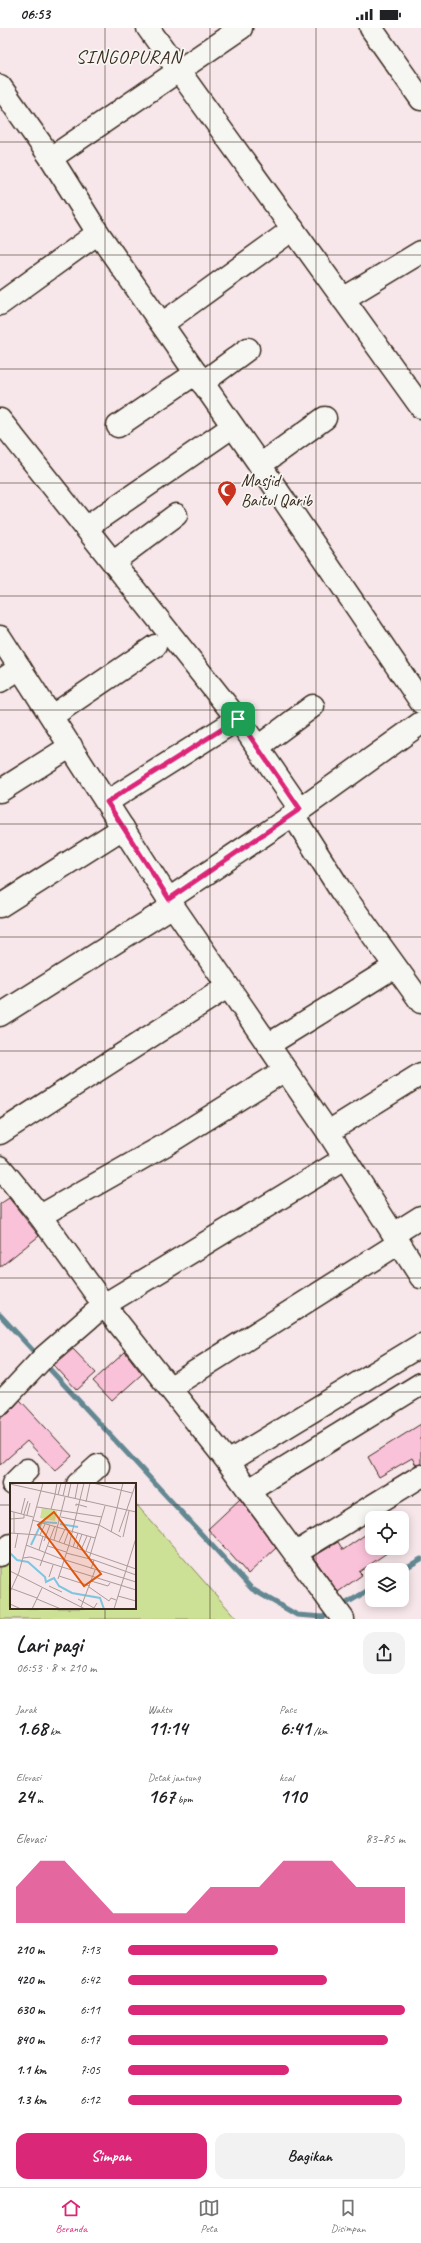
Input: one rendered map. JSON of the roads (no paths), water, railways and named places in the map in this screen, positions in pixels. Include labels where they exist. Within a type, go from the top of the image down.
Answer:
[{"type":"street","points":[[148,28],[421,407]]},
{"type":"street","points":[[52,158],[240,28]]},
{"type":"street","points":[[371,28],[421,99]]},
{"type":"street","points":[[0,86],[52,158],[98,233],[232,427],[260,465],[421,702]]},
{"type":"street","points":[[162,324],[293,229]]},
{"type":"street","points":[[0,304],[98,233]]},
{"type":"street","points":[[343,299],[421,252]]},
{"type":"street","points":[[118,426],[248,349]]},
{"type":"street","points":[[260,465],[325,418]]},
{"type":"street","points":[[2,425],[87,527],[238,719],[258,747],[341,891],[394,967],[421,1002]]},
{"type":"street","points":[[87,527],[232,427]]},
{"type":"street","points":[[114,561],[176,515]]},
{"type":"street","points":[[0,637],[171,902],[227,987],[328,1132],[421,1277]]},
{"type":"street","points":[[52,716],[155,646]]},
{"type":"street","points":[[0,681],[20,668]]},
{"type":"street","points":[[258,747],[313,706]]},
{"type":"street","points":[[107,802],[238,719]]},
{"type":"street","points":[[0,1015],[171,902],[421,723]]},
{"type":"street","points":[[0,791],[71,746]]},
{"type":"street","points":[[0,906],[123,828]]},
{"type":"street","points":[[268,1045],[394,967]]},
{"type":"street","points":[[0,1133],[227,987]]},
{"type":"street","points":[[40,1216],[165,1145],[285,1070]]},
{"type":"street","points":[[328,1132],[421,1074]]},
{"type":"street","points":[[0,1404],[38,1364],[104,1305],[344,1159]]},
{"type":"street","points":[[0,1167],[40,1216],[104,1305],[171,1387],[296,1553],[339,1613]]},
{"type":"street","points":[[171,1387],[396,1238],[421,1217]]},
{"type":"street","points":[[228,1462],[421,1345]]},
{"type":"street","points":[[249,1490],[421,1384]]},
{"type":"street","points":[[79,1483],[98,1466]]},
{"type":"street","points":[[296,1553],[421,1476]]},
{"type":"street","points":[[0,1497],[10,1487]]},
{"type":"street","points":[[0,1555],[10,1546]]},
{"type":"waterway","points":[[0,1315],[38,1356]]},
{"type":"waterway","points":[[45,1364],[252,1589],[297,1615],[323,1617],[332,1612]]},
{"type":"waterway","points":[[409,1566],[421,1559]]},
{"type":"waterway","points":[[340,1607],[365,1592]]},
{"type":"place","name":"Masjid Baitul Qarib","points":[[227,507]]},
{"type":"district","name":"SINGOPURAN","points":[[129,57]]}]
